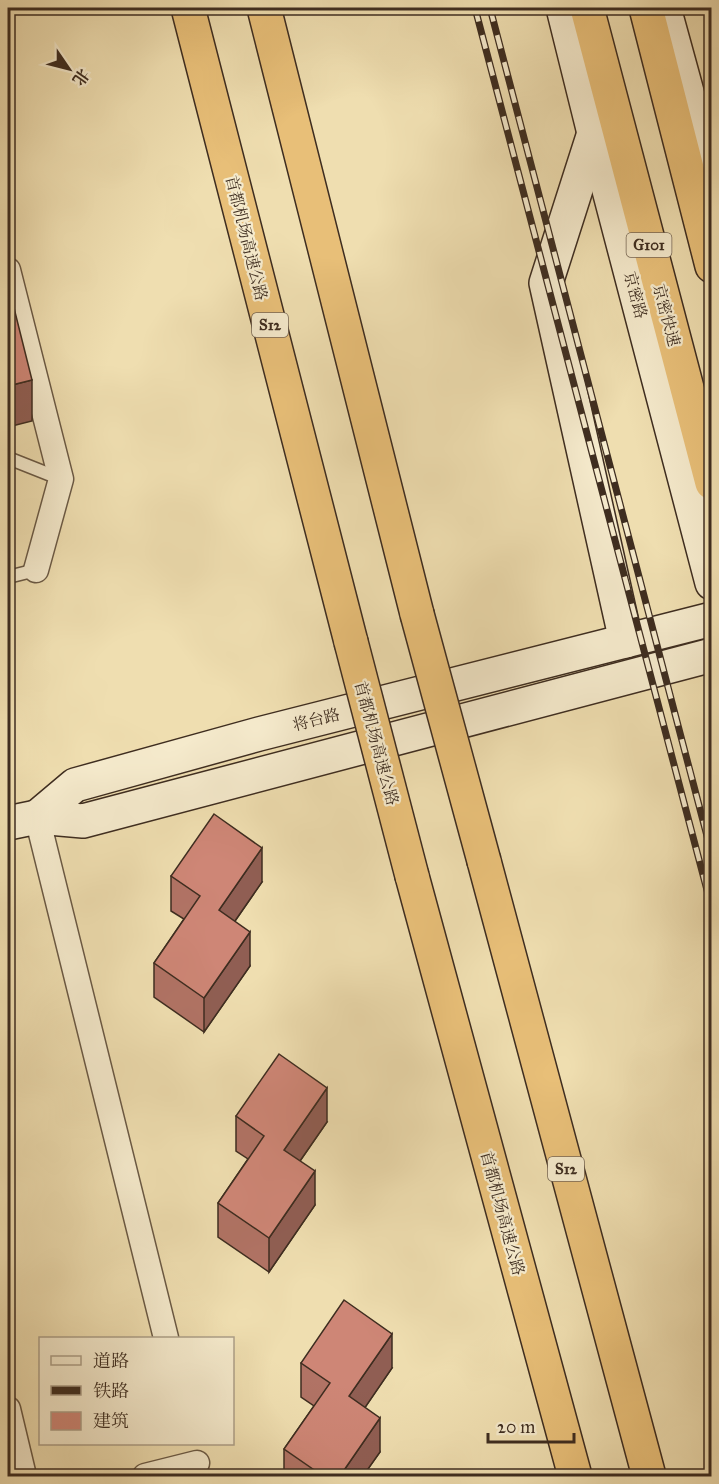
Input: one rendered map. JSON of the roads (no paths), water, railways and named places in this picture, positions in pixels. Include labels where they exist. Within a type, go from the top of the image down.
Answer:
[{"type":"highway","name":"首都机场高速公路","points":[[188,8],[412,876],[575,1476]]},
{"type":"highway","name":"S12","points":[[264,8],[417,614],[649,1476]]},
{"type":"highway","name":"京密快速","points":[[587,8],[711,483]]},
{"type":"highway","points":[[646,8],[711,266]]},
{"type":"main road","name":"京密路","points":[[562,8],[711,583]]},
{"type":"main road","points":[[664,8],[706,141],[711,183]]},
{"type":"main road","points":[[594,133],[546,283],[626,641]]},
{"type":"main road","name":"将台路","points":[[22,820],[75,785],[259,734],[711,619]]},
{"type":"main road","points":[[22,820],[83,821],[711,655]]},
{"type":"street","points":[[8,270],[61,479],[36,570]]},
{"type":"street","points":[[22,820],[166,1337]]},
{"type":"street","points":[[8,1409],[24,1476]]},
{"type":"street","points":[[145,1476],[197,1461]]},
{"type":"lane","points":[[8,458],[61,479]]},
{"type":"lane","points":[[8,577],[36,570]]},
{"type":"railway","points":[[475,8],[712,909]]},
{"type":"railway","points":[[490,8],[712,855]]}]
